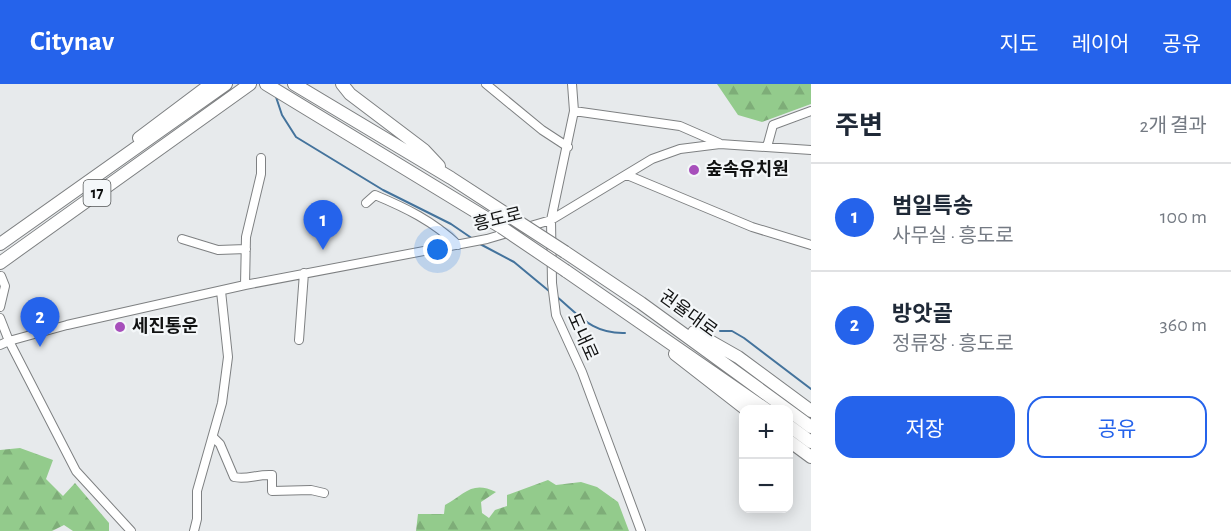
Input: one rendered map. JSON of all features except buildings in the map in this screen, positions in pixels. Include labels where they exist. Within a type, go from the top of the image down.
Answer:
[{"type":"highway","points":[[0,234],[23,223],[171,119],[211,84]]},
{"type":"highway","name":"17","points":[[0,244],[171,119],[226,84]]},
{"type":"highway","name":"17","points":[[0,269],[114,180],[250,84]]},
{"type":"highway","name":"권율대로","points":[[266,84],[501,227],[760,405]]},
{"type":"highway","points":[[342,84],[350,94],[424,150],[451,178]]},
{"type":"highway","points":[[296,85],[451,178]]},
{"type":"highway","name":"권율대로","points":[[451,178],[621,289],[781,405]]},
{"type":"highway","points":[[621,289],[738,357],[811,411]]},
{"type":"highway","points":[[609,300],[740,405]]},
{"type":"highway","name":"권율대로","points":[[793,414],[811,427]]},
{"type":"highway","points":[[793,428],[811,442]]},
{"type":"highway","points":[[793,443],[811,457]]},
{"type":"street","points":[[486,84],[542,130],[568,147]]},
{"type":"street","name":"도내로","points":[[572,84],[574,111],[551,220],[555,315],[582,372],[641,531]]},
{"type":"street","points":[[574,111],[680,126],[720,144]]},
{"type":"street","points":[[766,147],[773,125],[811,111]]},
{"type":"street","name":"흥도로","points":[[0,345],[67,325],[245,285],[487,239],[551,220],[652,159],[680,149],[720,144],[811,150]]},
{"type":"street","points":[[245,285],[246,237],[261,174],[261,158]]},
{"type":"street","points":[[627,175],[752,227],[811,245]]},
{"type":"street","points":[[366,202],[375,195],[414,212],[460,244]]},
{"type":"street","points":[[182,239],[218,250],[246,249]]},
{"type":"street","points":[[0,269],[5,286],[0,306]]},
{"type":"street","points":[[299,340],[304,273]]},
{"type":"street","points":[[194,531],[197,519],[196,491],[222,403],[228,357],[221,291]]},
{"type":"street","points":[[0,318],[9,341],[76,471],[131,531]]},
{"type":"street","points":[[213,437],[220,444],[234,477],[243,479],[258,474],[272,475],[272,491],[310,490],[324,493]]},
{"type":"green space","points":[[717,84],[811,84],[811,104],[762,122],[738,115]]},
{"type":"green space","points":[[20,448],[53,460],[46,479],[63,496],[75,483],[109,523],[109,531],[73,531],[64,525],[52,531],[0,531],[0,450]]},
{"type":"green space","points":[[548,480],[556,485],[581,482],[597,487],[618,502],[629,531],[416,531],[418,514],[444,514],[445,505],[469,490],[481,487],[496,492],[481,502],[482,513],[489,518],[495,510],[507,506],[507,495]]},
{"type":"waterway","points":[[275,94],[282,115],[296,137],[383,190],[451,224],[473,239]]},
{"type":"waterway","points":[[480,244],[514,262],[549,291]]},
{"type":"waterway","points":[[556,296],[595,327],[614,333],[625,333]]},
{"type":"waterway","points":[[720,331],[732,331],[744,338],[811,389]]},
{"type":"place","name":"숲속유치원","points":[[694,170]]},
{"type":"place","name":"범일특송","points":[[323,250]]},
{"type":"place","name":"세진통운","points":[[120,327]]},
{"type":"place","name":"방앗골","points":[[40,347]]}]
